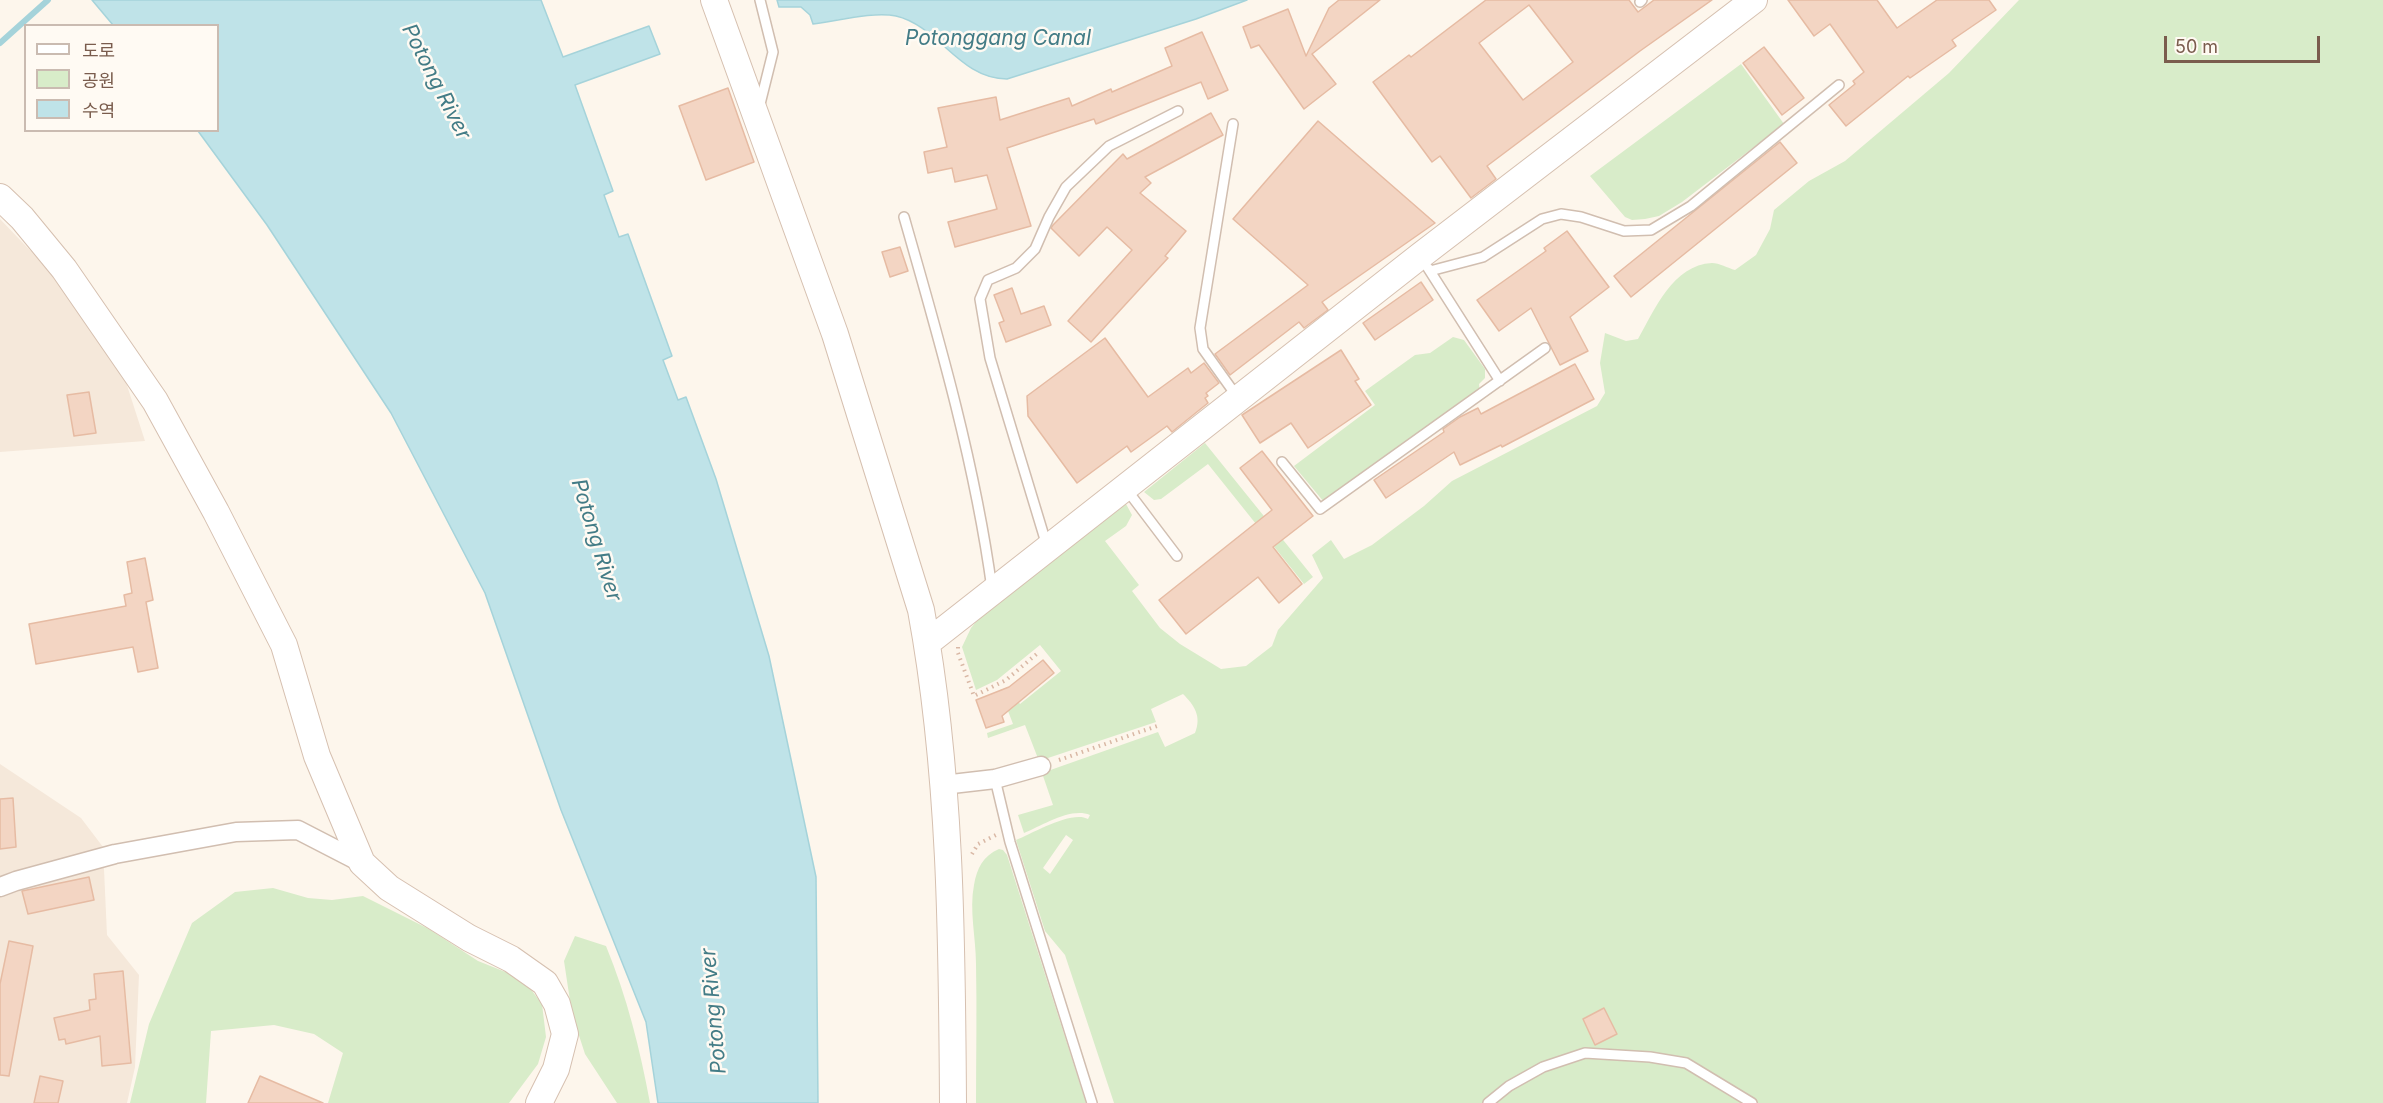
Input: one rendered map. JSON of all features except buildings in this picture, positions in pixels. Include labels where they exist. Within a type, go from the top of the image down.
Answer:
[{"type":"street","points":[[714,0],[835,334],[921,610],[944,785],[951,895],[953,1103]]},
{"type":"street","points":[[927,643],[1239,400],[1425,264],[1754,0]]},
{"type":"street","points":[[0,197],[22,218],[64,269],[155,401],[205,492],[284,645],[317,756],[362,863]]},
{"type":"street","points":[[944,785],[995,779],[1041,766]]},
{"type":"street","points":[[0,887],[115,854],[236,832],[298,830],[362,863],[389,888],[469,938],[511,959],[545,983],[557,1004],[565,1034],[556,1069],[539,1103]]},
{"type":"lane","points":[[756,119],[773,52],[760,0]]},
{"type":"lane","points":[[1500,381],[1425,264],[1483,257],[1542,219],[1561,214],[1581,217],[1624,231],[1651,230],[1691,206],[1839,85]]},
{"type":"lane","points":[[1047,548],[990,358],[980,299],[988,280],[1017,268],[1035,249],[1066,187],[1109,146],[1178,111]]},
{"type":"lane","points":[[1233,124],[1200,328],[1203,349],[1217,372],[1239,400]]},
{"type":"lane","points":[[904,217],[938,335],[984,528],[992,592]]},
{"type":"lane","points":[[1282,462],[1320,509],[1545,348]]},
{"type":"lane","points":[[1125,488],[1177,556]]},
{"type":"lane","points":[[995,779],[1010,842],[1092,1103]]},
{"type":"lane","points":[[1488,1103],[1509,1086],[1543,1067],[1585,1053],[1650,1057],[1686,1063],[1752,1103]]},
{"type":"path","points":[[959,641],[958,653],[974,696],[1005,681],[1039,652]]},
{"type":"path","points":[[1041,766],[1157,726]]},
{"type":"shaded area","points":[[0,219],[45,266],[123,373],[145,441],[0,452]]},
{"type":"shaded area","points":[[0,764],[81,818],[103,847],[107,935],[139,975],[135,1067],[127,1103],[0,1103]]},
{"type":"green space","points":[[2019,0],[2383,0],[2383,1103],[1114,1103],[1065,955],[1045,931],[1016,840],[1063,820],[1081,817],[1088,819],[1090,815],[1074,813],[1065,815],[1024,833],[1018,815],[1053,805],[1042,773],[1158,732],[1165,747],[1195,733],[1197,716],[1183,694],[1151,709],[1156,722],[1039,761],[1025,725],[988,738],[987,733],[1013,724],[1000,690],[1008,687],[1020,704],[1061,671],[1040,645],[997,680],[976,690],[962,647],[971,628],[979,618],[1126,504],[1132,515],[1126,526],[1105,541],[1139,585],[1132,591],[1160,628],[1180,644],[1221,669],[1246,666],[1272,646],[1278,630],[1323,578],[1312,555],[1331,540],[1344,559],[1372,545],[1424,506],[1452,481],[1597,406],[1605,393],[1600,363],[1605,333],[1626,341],[1638,339],[1667,290],[1686,272],[1712,263],[1735,270],[1756,255],[1770,229],[1774,210],[1809,181],[1845,161],[1949,73]],"holes":[[[1066,835],[1073,840],[1050,874],[1043,868]]]},
{"type":"green space","points":[[1741,64],[1784,124],[1682,202],[1659,216],[1632,220],[1625,217],[1590,176]]},
{"type":"green space","points":[[1453,337],[1464,340],[1485,369],[1485,378],[1479,384],[1480,394],[1324,502],[1294,466],[1375,405],[1365,391],[1415,355],[1430,353]]},
{"type":"green space","points":[[1205,443],[1313,577],[1304,584],[1208,464],[1161,499],[1154,500],[1144,492]]},
{"type":"green space","points":[[999,849],[1007,855],[1086,1103],[976,1103],[976,954],[972,914],[973,895],[979,868],[989,855]]},
{"type":"green space","points":[[273,888],[308,898],[332,900],[363,896],[429,929],[478,961],[523,979],[542,1004],[546,1037],[538,1064],[509,1103],[328,1103],[343,1053],[314,1034],[274,1025],[211,1031],[206,1103],[130,1103],[149,1024],[192,923],[235,892]]},
{"type":"green space","points":[[575,936],[606,946],[632,1023],[650,1103],[617,1103],[585,1054],[572,1014],[564,961]]},
{"type":"water","name":"Potong River","points":[[92,0],[541,0],[563,57],[649,26],[660,54],[575,85],[613,191],[604,195],[619,237],[628,234],[672,356],[663,360],[678,400],[686,397],[716,479],[769,656],[816,877],[818,1103],[658,1103],[646,1022],[561,810],[485,593],[391,413],[267,225],[199,132],[219,132],[219,24],[112,24]]},
{"type":"water","name":"Potonggang Canal","points":[[777,0],[1247,0],[1196,19],[1007,79],[990,77],[975,71],[925,30],[896,16],[866,16],[813,24],[810,15],[801,7],[779,7]]},
{"type":"waterway","points":[[0,43],[48,0]]}]
